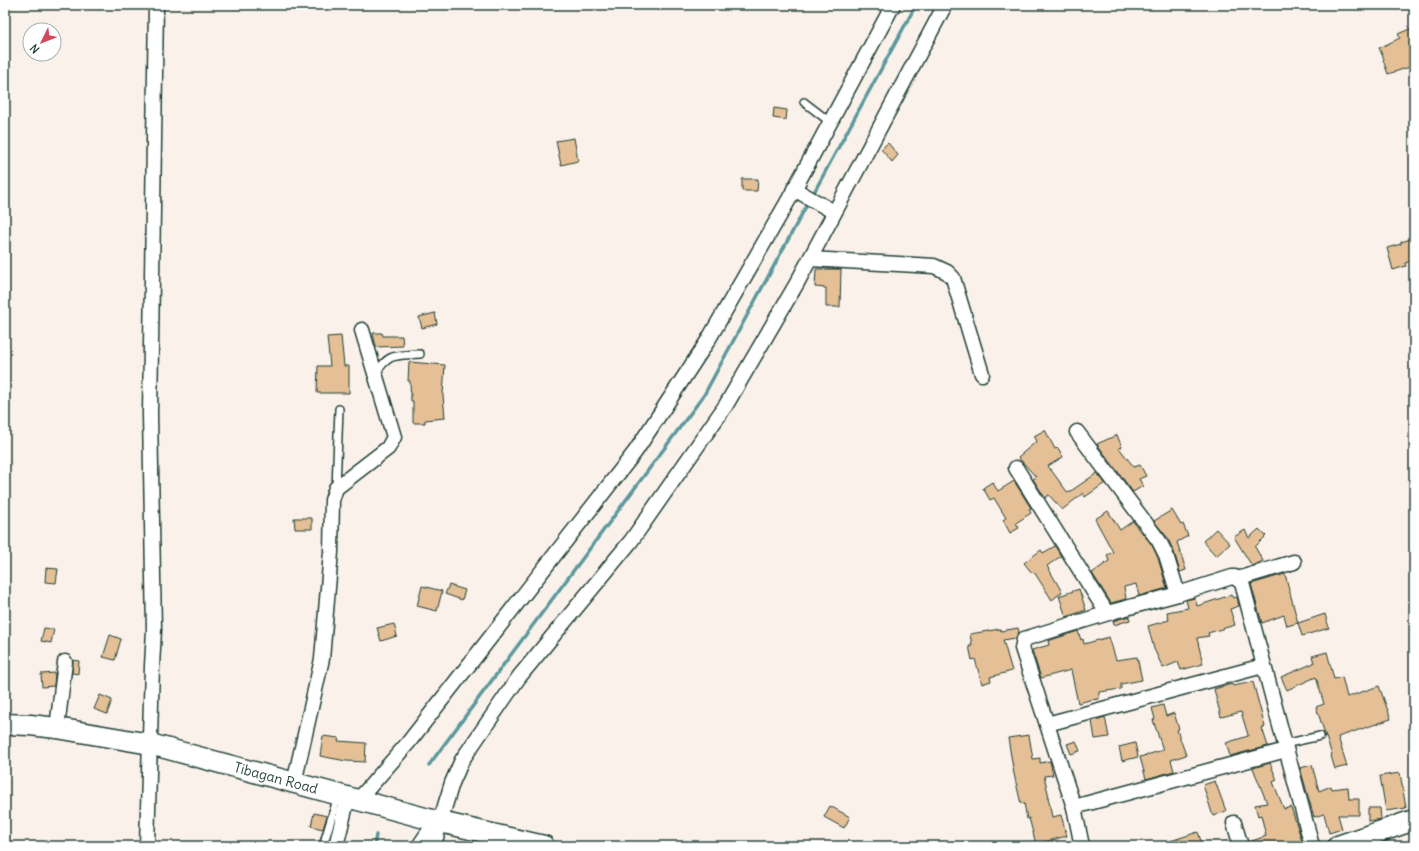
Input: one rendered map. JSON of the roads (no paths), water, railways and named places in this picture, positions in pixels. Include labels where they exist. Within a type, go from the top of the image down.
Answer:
[{"type":"main road","name":"Tibagan Road","points":[[5,724],[57,728],[150,744],[438,821],[544,846]]},
{"type":"main road","points":[[1338,846],[1414,820]]},
{"type":"street","points":[[147,846],[154,630],[150,414],[156,5]]},
{"type":"street","points":[[336,846],[348,796],[408,743],[635,452],[707,342],[798,191],[830,122],[893,5]]},
{"type":"street","points":[[434,846],[438,821],[462,760],[519,677],[631,541],[726,405],[810,259],[831,210],[945,5]]},
{"type":"street","points":[[798,191],[831,210]]},
{"type":"street","points":[[810,259],[934,266],[947,272],[953,278],[982,374]]},
{"type":"street","points":[[294,783],[322,659],[331,552],[332,500],[336,488],[388,448],[394,437],[362,330]]},
{"type":"street","points":[[1077,432],[1158,541],[1166,555],[1178,594]]},
{"type":"street","points":[[1016,468],[1036,508],[1107,613]]},
{"type":"street","points":[[1237,579],[1294,562]]},
{"type":"street","points":[[1082,846],[1074,807],[1022,648],[1022,641],[1024,638],[1232,577],[1242,583],[1312,846]]},
{"type":"street","points":[[57,728],[65,662]]},
{"type":"street","points":[[1047,724],[1263,666]]},
{"type":"street","points":[[1074,807],[1285,747]]},
{"type":"street","points":[[419,846],[438,821]]},
{"type":"street","points":[[1234,823],[1241,846]]},
{"type":"lane","points":[[804,102],[830,122]]},
{"type":"lane","points":[[376,373],[387,359],[395,356],[420,354]]},
{"type":"lane","points":[[336,488],[339,409]]},
{"type":"lane","points":[[1285,747],[1320,736]]},
{"type":"lane","points":[[323,846],[348,796]]},
{"type":"waterway","points":[[812,196],[916,5]]},
{"type":"waterway","points":[[429,765],[704,395],[809,201]]},
{"type":"waterway","points":[[374,846],[376,835]]}]
